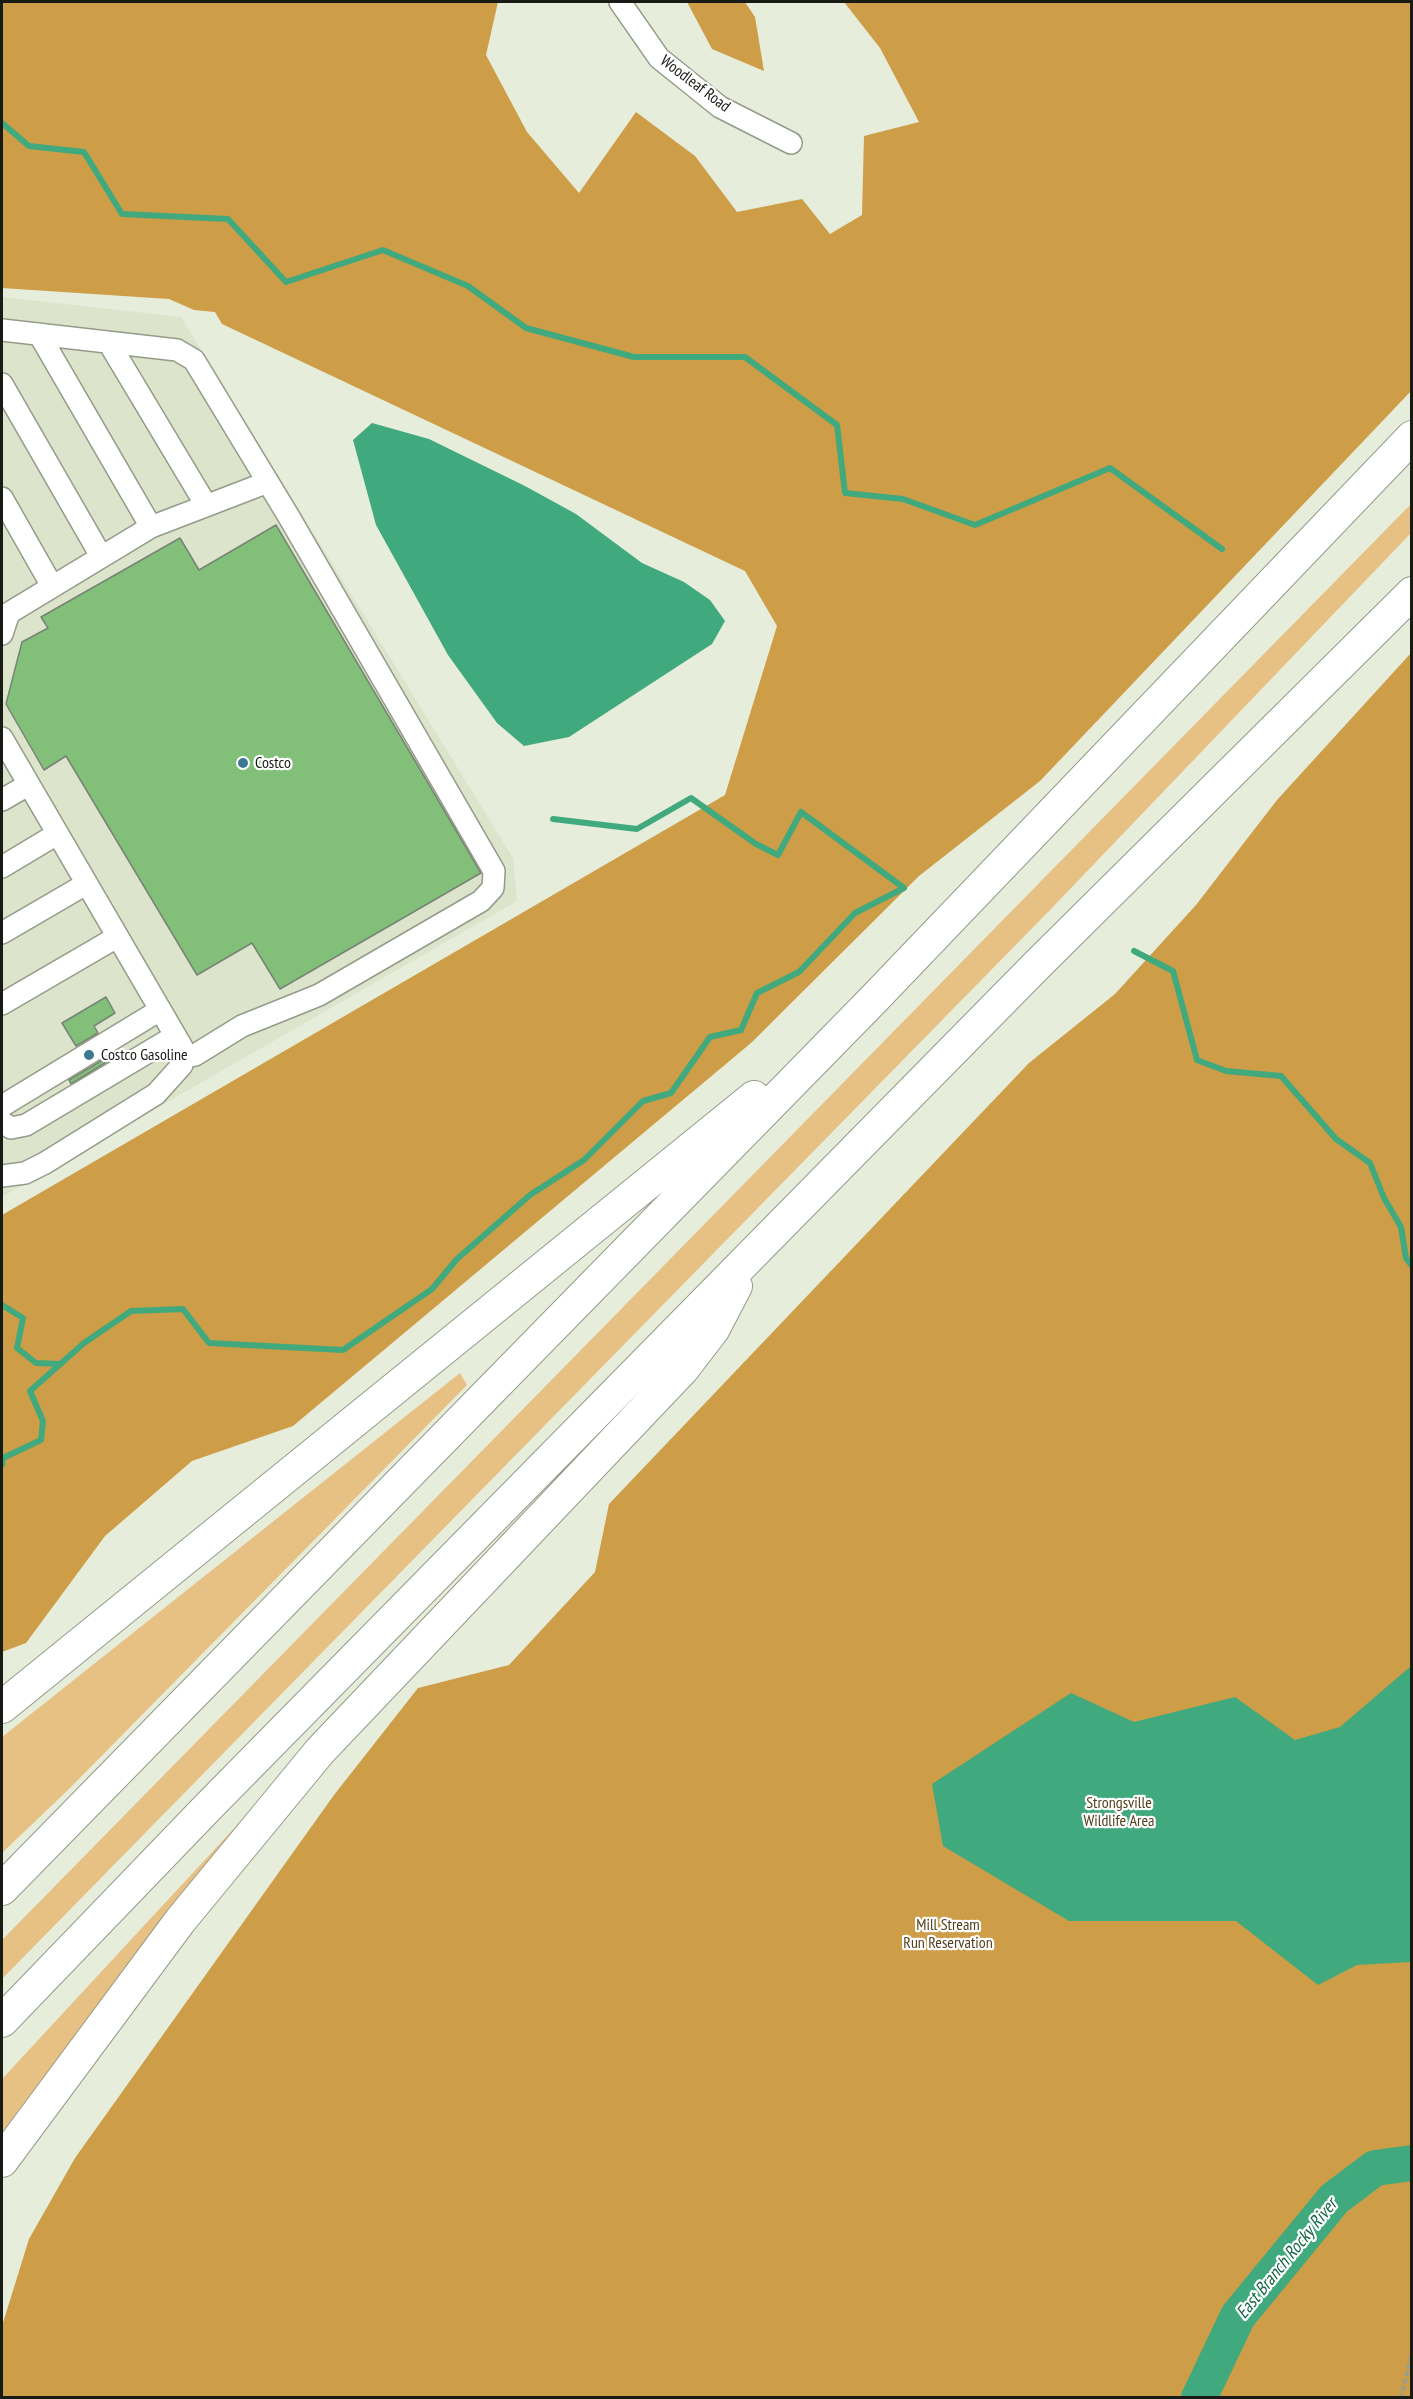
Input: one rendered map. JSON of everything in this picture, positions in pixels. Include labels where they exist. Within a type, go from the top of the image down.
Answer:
[{"type":"highway","points":[[2,1889],[872,1001],[1412,437]]},
{"type":"highway","points":[[2,2021],[201,1815],[1037,964],[1412,593]]},
{"type":"highway","points":[[2,1707],[872,1001]]},
{"type":"highway","points":[[2,2161],[180,1922],[320,1751],[683,1369],[713,1330],[753,1255]]},
{"type":"street","name":"Woodleaf Road","points":[[620,2],[659,58],[720,107],[791,142]]},
{"type":"street","points":[[2,330],[177,350],[194,360],[268,482],[492,867],[494,882],[488,895],[481,901],[319,995],[242,1026],[195,1055],[182,1058]]},
{"type":"street","points":[[39,334],[152,527]]},
{"type":"street","points":[[109,343],[206,505]]},
{"type":"street","points":[[2,384],[101,556]]},
{"type":"street","points":[[3,622],[52,585],[152,527],[268,482]]},
{"type":"street","points":[[2,498],[52,585]]},
{"type":"street","points":[[2,738],[182,1047],[182,1065],[156,1094],[45,1163],[25,1173],[2,1176]]},
{"type":"street","points":[[2,800],[28,785]]},
{"type":"street","points":[[2,867],[57,834]]},
{"type":"street","points":[[2,933],[86,884]]},
{"type":"street","points":[[2,1004],[117,937]]},
{"type":"street","points":[[2,1106],[160,1010]]},
{"type":"street","points":[[2,1122],[11,1128],[26,1125],[175,1036]]},
{"type":"path","points":[[1401,2397],[1412,2352]]},
{"type":"shaded area","points":[[2,297],[181,317],[513,858],[517,901],[2,1197]]},
{"type":"shaded area","points":[[372,423],[429,439],[525,486],[576,514],[642,563],[684,582],[710,600],[725,621],[712,644],[569,737],[524,746],[497,723],[448,655],[376,525],[353,440]]},
{"type":"shaded area","points":[[1411,504],[1411,533],[1050,910],[2,1979],[2,1940]]},
{"type":"shaded area","points":[[460,1373],[467,1385],[70,1788],[2,1853],[2,1737]]},
{"type":"shaded area","points":[[1411,1666],[1411,1962],[1357,1965],[1318,1985],[1236,1921],[1069,1921],[943,1846],[932,1784],[1071,1693],[1134,1722],[1235,1697],[1295,1740],[1340,1727]]},
{"type":"shaded area","points":[[264,1796],[2,2146],[2,2079]]},
{"type":"green space","points":[[2,2],[498,2],[486,55],[527,132],[579,193],[636,112],[695,156],[737,212],[802,199],[830,234],[862,215],[864,136],[919,122],[880,48],[844,2],[1411,2],[1412,390],[1040,781],[919,876],[751,1043],[293,1426],[192,1461],[105,1536],[26,1643],[2,1652],[2,1215],[725,795],[777,626],[745,571],[222,324],[215,312],[194,310],[169,299],[2,288]]},
{"type":"green space","points":[[687,2],[745,2],[755,17],[764,71],[712,49]]},
{"type":"green space","name":"Mill Stream Run Reservation","points":[[1411,653],[1411,2397],[2,2398],[2,2326],[29,2239],[75,2158],[334,1795],[418,1688],[509,1665],[595,1572],[609,1504],[1029,1063],[1115,994],[1196,905],[1277,800]]},
{"type":"building","name":"Costco","points":[[276,525],[481,873],[280,989],[252,943],[197,975],[66,756],[44,770],[6,704],[22,642],[48,628],[41,617],[180,538],[199,570]]},
{"type":"building","points":[[106,997],[115,1013],[94,1026],[98,1033],[76,1046],[62,1023]]},
{"type":"building","points":[[111,1055],[113,1058],[71,1084],[69,1080]]},
{"type":"waterway","points":[[2,123],[29,146],[84,152],[122,214],[228,219],[286,282],[383,250],[468,286],[526,328],[634,357],[745,357],[837,425],[845,493],[903,499],[975,525],[1110,468],[1222,549]]},
{"type":"waterway","points":[[2,1465],[3,1458],[41,1440],[43,1421],[30,1391],[84,1343],[131,1311],[183,1309],[209,1343],[343,1350],[432,1289],[457,1259],[530,1195],[584,1160],[643,1101],[671,1093],[710,1037],[741,1030],[757,993],[799,972],[855,913],[904,888],[801,812],[778,855],[756,844],[691,798],[637,829],[553,819]]},
{"type":"waterway","points":[[1134,951],[1173,971],[1197,1060],[1226,1071],[1281,1076],[1336,1139],[1370,1163],[1384,1198],[1401,1227],[1406,1258],[1412,1266]]},
{"type":"waterway","points":[[2,1305],[23,1318],[17,1348],[36,1363],[60,1364]]},
{"type":"waterway","name":"East Branch Rocky River","points":[[1199,2398],[1238,2316],[1334,2199],[1375,2168],[1412,2163]]},
{"type":"place","name":"Costco","points":[[243,763]]},
{"type":"place","name":"Costco Gasoline","points":[[89,1055]]},
{"type":"park label","name":"Strongsville Wildlife Area","points":[[1119,1812]]}]
